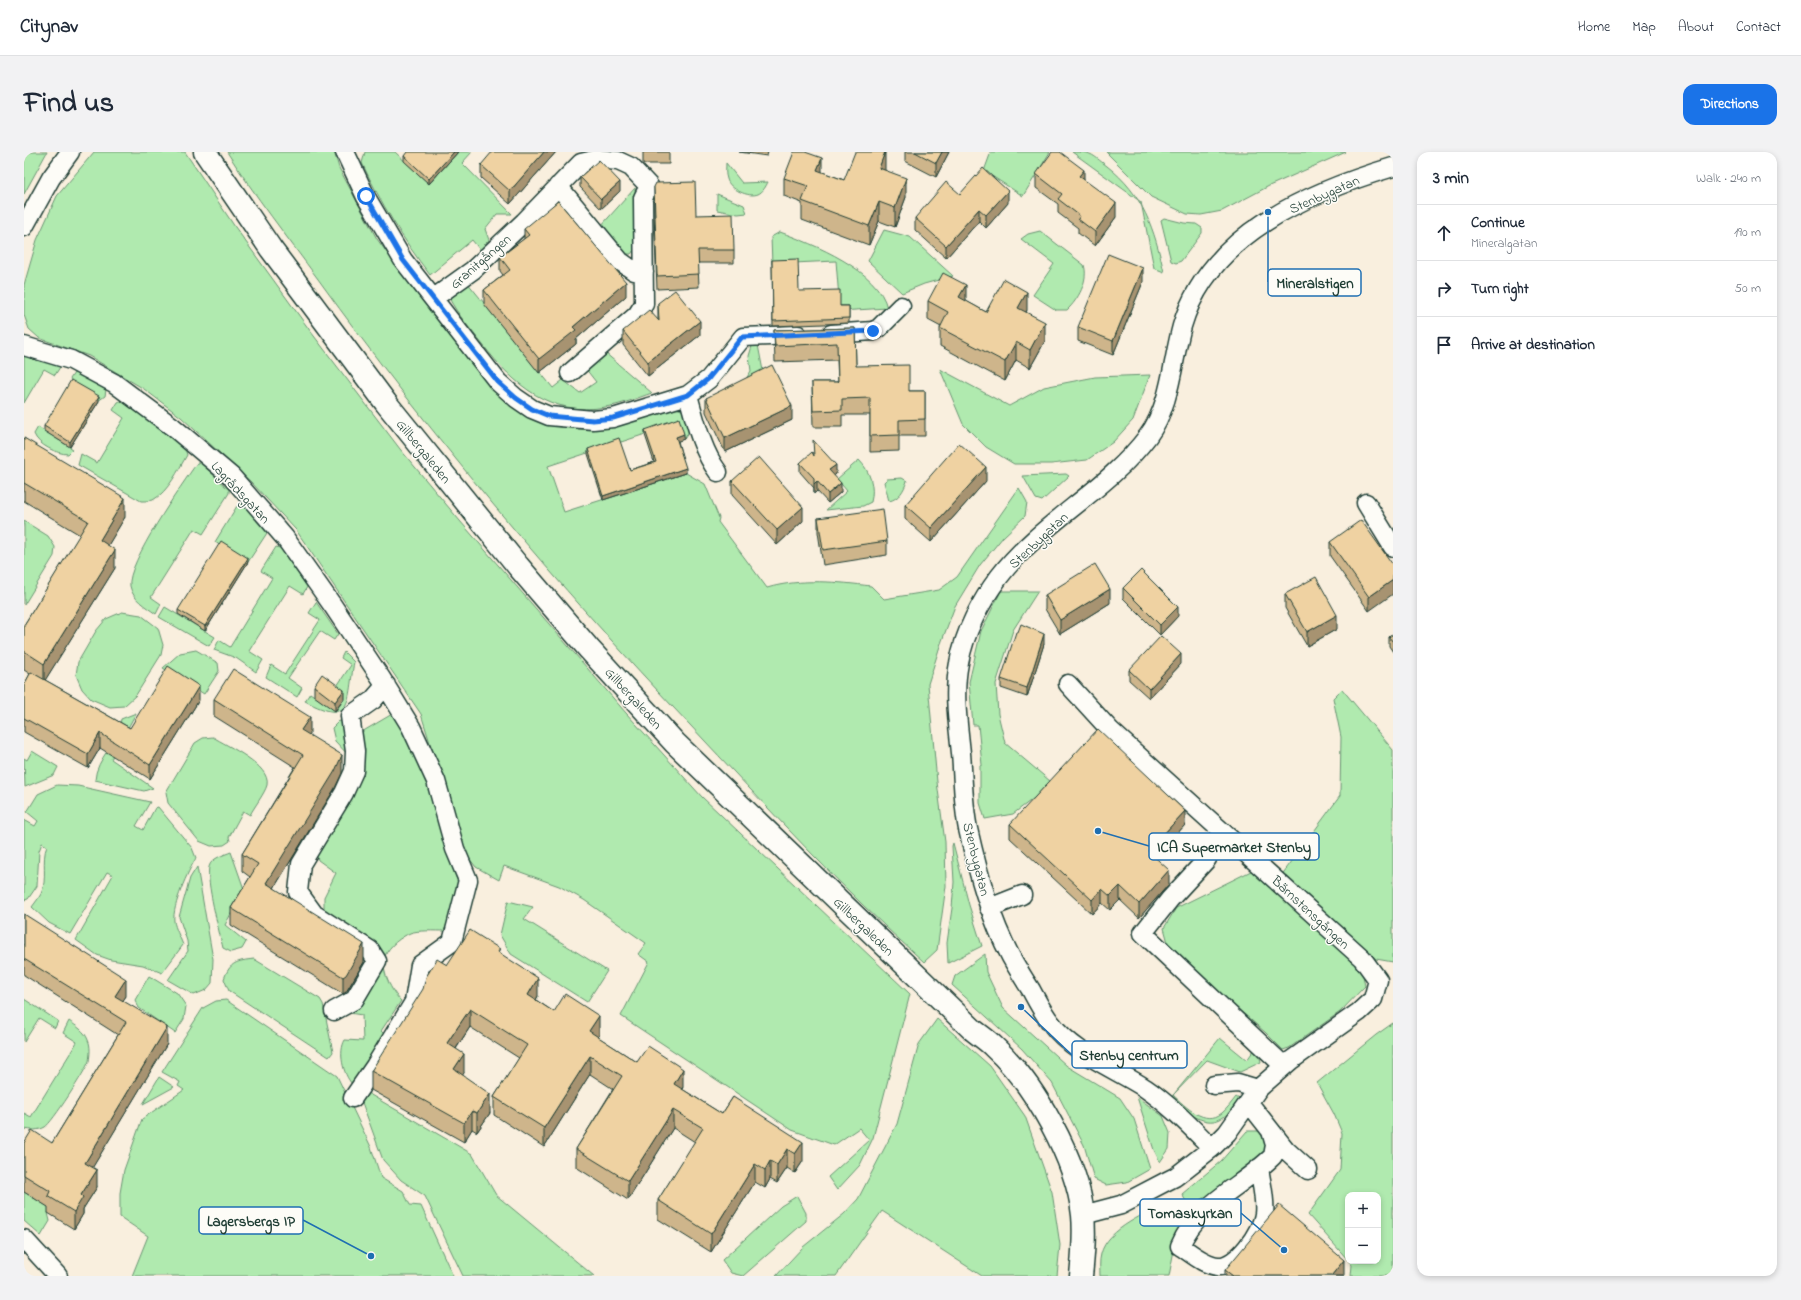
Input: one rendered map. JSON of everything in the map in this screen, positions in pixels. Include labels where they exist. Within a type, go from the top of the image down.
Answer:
[{"type":"main road","name":"Gillbergaleden","points":[[205,152],[276,255],[386,403],[518,566],[589,648],[674,743],[966,1024],[994,1047],[1026,1083],[1040,1104],[1065,1150],[1075,1180],[1083,1215],[1084,1250],[1081,1276]]},
{"type":"street","points":[[24,226],[51,178],[70,152]]},
{"type":"street","points":[[348,153],[366,196],[403,260],[498,382],[516,398],[532,409],[549,416],[593,420],[613,418],[688,395],[708,379],[742,337],[873,331],[879,328],[901,306]]},
{"type":"street","name":"Granitgången","points":[[434,298],[473,270],[524,222],[581,163],[591,159],[618,161],[631,167],[649,186],[643,198],[644,272]]},
{"type":"street","name":"Stenbygatan","points":[[1212,1148],[1171,1107],[1145,1088],[1075,1046],[1052,1025],[1010,956],[989,908],[968,827],[955,695],[959,661],[977,612],[999,578],[1026,547],[1120,467],[1149,434],[1162,410],[1177,343],[1191,301],[1211,271],[1231,249],[1260,224],[1296,204],[1341,183],[1393,166]]},
{"type":"street","points":[[558,186],[620,261],[634,271],[644,272],[644,304],[637,315],[570,373]]},
{"type":"street","name":"Lagrådsgatan","points":[[24,346],[71,360],[114,383],[173,427],[231,476],[289,544],[333,606],[386,685],[411,727],[436,781],[455,850],[468,880],[452,942],[420,965],[414,1002],[375,1066],[353,1098]]},
{"type":"street","points":[[688,395],[700,435],[713,466],[718,472]]},
{"type":"street","points":[[1366,503],[1393,547]]},
{"type":"street","name":"Bärnstensgången","points":[[1068,684],[1110,731],[1385,978],[1373,999],[1359,1012],[1284,1066],[1253,1096]]},
{"type":"street","points":[[334,1011],[354,1000],[377,961],[370,950],[314,914],[298,892],[301,864],[344,793],[354,771],[355,751],[350,716],[373,700],[386,685]]},
{"type":"street","points":[[1207,859],[1170,899],[1143,933],[1284,1066]]},
{"type":"street","points":[[989,908],[1022,895]]},
{"type":"street","points":[[1214,1085],[1238,1083],[1253,1096],[1271,1131],[1286,1150],[1308,1170]]},
{"type":"street","points":[[1083,1215],[1121,1205],[1171,1179],[1212,1148],[1227,1133],[1253,1096]]},
{"type":"street","points":[[1259,1168],[1264,1214],[1248,1249],[1231,1262],[1218,1266],[1201,1260],[1180,1246],[1189,1228],[1204,1211],[1259,1168],[1275,1152],[1275,1145],[1271,1131]]},
{"type":"street","points":[[24,1239],[58,1276]]},
{"type":"green space","points":[[24,152],[47,152],[24,194]]},
{"type":"green space","points":[[94,152],[185,152],[235,227],[311,332],[400,449],[460,521],[626,713],[702,797],[910,994],[873,1138],[860,1165],[837,1190],[828,1177],[869,1140],[859,1128],[834,1145],[792,1130],[621,1016],[649,962],[638,954],[646,943],[584,900],[559,886],[504,866],[499,880],[476,867],[464,852],[421,714],[296,530],[251,482],[181,417],[144,389],[89,356],[39,338],[29,329],[24,315],[24,285],[37,240],[57,196]]},
{"type":"green space","points":[[227,152],[334,152],[339,168],[377,239],[415,291],[478,371],[515,409],[546,425],[579,429],[613,427],[672,407],[682,410],[690,424],[689,431],[684,439],[679,423],[548,466],[564,512],[686,473],[705,484],[719,518],[718,522],[767,588],[806,582],[846,583],[871,586],[884,599],[939,590],[957,577],[1019,488],[1027,502],[1025,516],[1003,537],[980,565],[955,606],[928,684],[937,782],[945,842],[946,886],[937,950],[924,962],[863,905],[776,816],[640,672],[543,563],[450,452],[405,395],[271,216]]},
{"type":"green space","points":[[365,152],[395,152],[429,184],[454,152],[472,152],[462,163],[512,214],[497,214],[485,229],[489,240],[480,250],[472,240],[430,275],[393,221],[377,192],[362,163]]},
{"type":"green space","points":[[991,152],[1050,152],[1023,196],[984,171]]},
{"type":"green space","points":[[1072,152],[1088,153],[1098,159],[1120,177],[1138,200]]},
{"type":"green space","points":[[1106,152],[1346,152],[1269,186],[1222,211],[1201,215],[1187,214],[1151,197]]},
{"type":"green space","points":[[726,163],[742,183],[768,182],[763,190],[758,194],[750,195],[740,192],[729,183],[726,175]]},
{"type":"green space","points":[[635,188],[638,236],[637,246],[631,254],[622,254],[600,227]]},
{"type":"green space","points":[[717,194],[744,205],[747,213],[738,214],[717,210]]},
{"type":"green space","points":[[1142,207],[1156,241],[1164,272],[1154,268]]},
{"type":"green space","points":[[1164,218],[1184,223],[1196,224],[1202,228],[1202,233],[1181,261],[1176,263],[1171,261],[1161,220]]},
{"type":"green space","points":[[884,230],[910,237],[953,276],[924,284],[902,293],[868,261]]},
{"type":"green space","points":[[1040,231],[1084,265],[1085,277],[1082,289],[1075,301],[1067,310],[1056,310],[1033,295],[1054,264],[1021,239],[1028,234]]},
{"type":"green space","points":[[780,232],[826,251],[858,270],[872,282],[881,294],[887,308],[840,311],[836,261],[772,264],[771,237]]},
{"type":"green space","points":[[467,282],[553,388],[563,380],[580,393],[596,382],[585,368],[604,352],[652,393],[617,405],[586,409],[568,407],[535,395],[521,385],[495,360],[465,322],[449,298]]},
{"type":"green space","points":[[758,345],[764,376],[742,385],[751,371],[749,356],[752,346]]},
{"type":"green space","points":[[24,356],[60,367],[55,375],[44,369],[24,403]]},
{"type":"green space","points":[[940,369],[1009,406],[1044,387],[1095,377],[1150,375],[1133,420],[1113,442],[1087,460],[1051,464],[1014,464],[986,447],[963,424]]},
{"type":"green space","points":[[74,373],[79,374],[106,390],[105,396],[98,401],[73,383],[70,379]]},
{"type":"green space","points":[[122,400],[185,448],[187,455],[177,473],[164,491],[153,500],[141,501],[78,465],[81,454],[97,463],[124,418],[113,410],[118,402]]},
{"type":"green space","points":[[38,427],[73,449],[68,454],[64,454],[48,448],[39,442],[34,434]]},
{"type":"green space","points":[[859,460],[869,474],[871,480],[871,502],[863,506],[826,510],[847,491],[837,479]]},
{"type":"green space","points":[[197,463],[201,463],[229,490],[229,493],[203,534],[194,529],[151,597],[161,604],[156,614],[140,602],[134,595],[130,586],[131,575],[137,560],[157,524]]},
{"type":"green space","points":[[1066,474],[1069,476],[1042,501],[1036,499],[1023,476]]},
{"type":"green space","points":[[902,478],[907,481],[903,491],[896,498],[889,501],[884,482],[887,479]]},
{"type":"green space","points":[[242,503],[263,526],[267,533],[248,562],[215,542],[237,506]]},
{"type":"green space","points":[[24,521],[48,536],[55,547],[54,556],[24,605]]},
{"type":"green space","points":[[276,547],[280,548],[307,587],[303,594],[290,586],[249,651],[263,660],[256,672],[236,658],[214,650],[219,640],[230,647],[272,578],[261,571]]},
{"type":"green space","points":[[1001,591],[1038,591],[1013,630],[996,684],[998,714],[1005,743],[1050,781],[1034,798],[1013,814],[985,819],[980,803],[980,765],[982,765],[978,725],[973,725],[969,682],[981,631]]},
{"type":"green space","points":[[316,602],[338,634],[334,640],[320,631],[288,678],[302,688],[297,697],[266,677],[271,665],[285,674],[320,620],[309,613]]},
{"type":"green space","points":[[165,607],[215,637],[209,646],[159,617]]},
{"type":"green space","points":[[122,612],[141,615],[158,628],[163,645],[161,655],[136,695],[124,706],[110,707],[91,699],[82,689],[76,675],[78,662],[96,631],[106,619]]},
{"type":"green space","points":[[196,650],[218,663],[219,671],[204,694],[163,668],[180,653]]},
{"type":"green space","points":[[344,652],[354,662],[348,698],[345,706],[336,711],[344,699],[333,692],[351,665],[341,658]]},
{"type":"green space","points":[[1342,689],[1393,750],[1393,962],[1376,959],[1281,876],[1340,796],[1341,737],[1333,698]]},
{"type":"green space","points":[[310,693],[336,711],[321,708],[305,701]]},
{"type":"green space","points":[[399,710],[431,795],[461,891],[444,931],[422,931],[410,933],[396,942],[387,952],[384,962],[385,974],[394,992],[401,1001],[381,1031],[386,1036],[352,1084],[346,1075],[342,1063],[342,1051],[345,1040],[363,1041],[362,1015],[349,1013],[378,968],[324,910],[324,897],[336,873],[318,860],[316,852],[360,733]]},
{"type":"green space","points":[[136,713],[111,759],[153,788],[144,791],[95,780],[96,772],[116,736],[121,719]]},
{"type":"green space","points":[[339,721],[347,724],[349,756],[335,741],[332,728]]},
{"type":"green space","points":[[213,737],[255,763],[262,770],[266,778],[267,785],[250,815],[243,811],[229,837],[230,841],[224,845],[211,846],[199,841],[168,803],[166,792],[195,743],[203,738]]},
{"type":"green space","points":[[32,751],[58,767],[54,775],[25,787],[24,758],[27,760]]},
{"type":"green space","points":[[57,785],[78,786],[150,802],[136,826],[143,830],[155,808],[158,807],[192,848],[196,858],[181,889],[174,915],[176,930],[183,945],[162,973],[143,965],[111,960],[97,955],[76,940],[113,875],[107,872],[70,934],[49,923],[32,907],[41,894],[44,882],[45,851],[47,846],[42,843],[39,851],[37,886],[28,899],[24,900],[24,820],[35,826],[38,821],[27,812],[38,794]]},
{"type":"green space","points":[[953,843],[969,905],[982,946],[948,963],[947,943],[954,882]]},
{"type":"green space","points":[[231,852],[244,889],[225,925],[246,942],[242,949],[231,952],[223,948],[209,883],[209,867],[212,861]]},
{"type":"green space","points":[[197,867],[213,959],[212,983],[206,990],[194,995],[168,980],[188,951],[187,941],[179,917],[190,878]]},
{"type":"green space","points":[[1251,871],[1362,970],[1365,986],[1340,1012],[1289,1048],[1283,1050],[1266,1033],[1170,950],[1164,928],[1176,908]]},
{"type":"green space","points":[[508,901],[533,907],[524,919],[607,971],[587,1002],[511,954],[500,935]]},
{"type":"green space","points":[[985,954],[986,972],[1003,1008],[1067,1066],[1120,1098],[1134,1119],[1150,1169],[1127,1182],[1106,1185],[1094,1179],[1084,1145],[1052,1083],[1022,1049],[952,985],[955,976]]},
{"type":"green space","points":[[254,959],[320,999],[323,1004],[333,1052],[329,1057],[229,991],[224,979],[229,969],[235,963]]},
{"type":"green space","points":[[149,976],[177,993],[186,1006],[184,1019],[175,1033],[139,1008],[135,1000]]},
{"type":"green space","points":[[24,999],[58,1021],[55,1028],[39,1018],[24,1042]]},
{"type":"green space","points":[[226,1000],[337,1076],[371,1147],[381,1178],[403,1191],[410,1205],[421,1206],[453,1276],[132,1276],[148,1236],[120,1217],[120,1193],[124,1170],[142,1119],[184,1090],[178,1086],[180,1082],[162,1072],[203,1008],[216,1001]]},
{"type":"green space","points":[[937,1019],[990,1066],[1025,1116],[1052,1192],[1060,1245],[1057,1276],[982,1276],[882,1211],[836,1276],[776,1276],[803,1247],[844,1214],[858,1199],[897,1124],[919,1044]]},
{"type":"green space","points":[[69,1021],[80,1029],[87,1037],[90,1048],[89,1061],[82,1075],[49,1123],[40,1129],[24,1129],[24,1113],[31,1117],[77,1042],[63,1033]]},
{"type":"green space","points":[[1393,1023],[1393,1276],[1351,1276],[1351,1264],[1381,1264],[1381,1192],[1345,1192],[1345,1257],[1308,1215],[1340,1170],[1342,1133],[1334,1114],[1317,1083]]},
{"type":"green space","points":[[1220,1038],[1247,1060],[1254,1050],[1260,1058],[1261,1062],[1240,1072],[1207,1060],[1175,1093]]},
{"type":"green space","points":[[159,1077],[174,1087],[143,1104]]},
{"type":"green space","points":[[364,1091],[472,1154],[496,1195],[594,1276],[463,1276],[425,1196],[401,1180],[383,1160],[360,1097]]},
{"type":"green space","points":[[1173,1095],[1189,1109],[1209,1118],[1216,1117],[1222,1113],[1236,1097],[1239,1099],[1227,1115],[1218,1120],[1210,1121],[1203,1120],[1189,1113],[1170,1099]]},
{"type":"green space","points":[[1137,1097],[1163,1116],[1170,1133],[1169,1149],[1160,1162],[1154,1150]]},
{"type":"green space","points":[[1247,1131],[1259,1131],[1266,1143],[1264,1155],[1192,1213],[1182,1194],[1221,1161]]},
{"type":"green space","points":[[24,1192],[50,1208],[48,1213],[50,1221],[41,1236],[24,1221]]},
{"type":"green space","points":[[797,1196],[806,1213],[806,1221],[743,1276],[731,1273],[722,1260],[781,1206]]},
{"type":"green space","points":[[1171,1201],[1183,1221],[1175,1245],[1169,1276],[1100,1276],[1101,1254],[1111,1236],[1130,1222]]},
{"type":"building","points":[[407,152],[454,152],[429,179],[404,156]]},
{"type":"building","points":[[492,152],[544,152],[510,191],[481,165]]},
{"type":"building","points":[[794,152],[805,152],[822,158],[817,170],[844,180],[855,152],[885,152],[879,168],[906,178],[895,208],[879,202],[869,226],[802,201],[808,186],[784,178]]},
{"type":"building","points":[[915,152],[942,152],[936,163]]},
{"type":"building","points":[[1052,152],[1060,152],[1084,170],[1079,176],[1116,203],[1095,232],[1078,219],[1080,216],[1058,199],[1062,194],[1036,174]]},
{"type":"building","points":[[599,160],[620,182],[601,199],[580,177]]},
{"type":"building","points":[[983,168],[1008,191],[986,215],[979,209],[946,246],[915,218],[946,182],[960,194]]},
{"type":"building","points":[[695,182],[696,215],[733,214],[734,250],[698,250],[699,274],[657,276],[654,187],[656,183]]},
{"type":"building","points":[[558,201],[626,282],[573,327],[576,330],[539,359],[484,290],[510,270],[500,257],[529,235],[524,229]]},
{"type":"building","points":[[1108,254],[1143,268],[1113,341],[1078,327]]},
{"type":"building","points":[[798,259],[799,291],[840,290],[840,306],[849,306],[849,318],[773,321],[772,260]]},
{"type":"building","points":[[943,273],[966,285],[959,297],[986,312],[1004,279],[1027,292],[1018,308],[1045,322],[1030,350],[1016,342],[1005,362],[940,328],[948,312],[928,301]]},
{"type":"building","points":[[675,290],[700,321],[648,362],[623,331],[649,310],[659,321],[658,303]]},
{"type":"building","points":[[855,328],[856,366],[909,365],[909,391],[925,391],[925,419],[899,420],[899,435],[870,436],[870,398],[842,399],[842,410],[813,411],[812,382],[838,382],[837,343],[775,346],[774,330]]},
{"type":"building","points":[[772,365],[792,406],[725,438],[706,398]]},
{"type":"building","points":[[71,380],[99,396],[70,442],[44,426]]},
{"type":"building","points":[[679,418],[684,434],[676,437],[686,468],[603,496],[588,449],[619,438],[630,470],[656,462],[645,430]]},
{"type":"building","points":[[24,438],[125,498],[100,540],[115,550],[44,664],[24,651],[24,625],[88,521],[24,483]]},
{"type":"building","points":[[813,440],[836,465],[829,470],[841,483],[828,494],[817,481],[814,484],[814,478],[800,463],[812,452],[814,456]]},
{"type":"building","points":[[959,443],[986,467],[931,528],[905,505]]},
{"type":"building","points":[[759,457],[803,507],[777,530],[732,481]]},
{"type":"building","points":[[883,509],[887,541],[823,550],[818,518]]},
{"type":"building","points":[[1361,520],[1393,565],[1393,580],[1369,597],[1330,542]]},
{"type":"building","points":[[221,541],[248,558],[205,626],[178,610]]},
{"type":"building","points":[[1095,564],[1110,589],[1060,620],[1045,595]]},
{"type":"building","points":[[1141,570],[1178,607],[1160,625],[1123,588]]},
{"type":"building","points":[[1316,577],[1337,615],[1307,632],[1285,594]]},
{"type":"building","points":[[1021,624],[1044,634],[1027,688],[1001,679],[1016,632],[1018,632]]},
{"type":"building","points":[[1393,634],[1393,642],[1389,637]]},
{"type":"building","points":[[1161,636],[1181,654],[1149,689],[1129,670]]},
{"type":"building","points":[[168,666],[199,686],[150,765],[100,733],[88,754],[24,718],[24,685],[31,672],[130,728]]},
{"type":"building","points":[[233,669],[310,717],[301,730],[342,755],[335,771],[266,883],[364,944],[346,975],[343,977],[231,908],[258,864],[242,854],[303,755],[214,699]]},
{"type":"building","points":[[322,674],[344,690],[335,702],[314,686]]},
{"type":"building","points":[[1098,729],[1185,811],[1148,851],[1169,870],[1139,904],[1120,886],[1110,896],[1102,889],[1092,900],[1010,824]]},
{"type":"building","points":[[24,914],[126,979],[115,996],[167,1027],[85,1163],[97,1170],[81,1195],[83,1197],[74,1212],[48,1196],[50,1191],[24,1175],[24,1143],[32,1130],[52,1143],[126,1022],[24,959]]},
{"type":"building","points":[[470,930],[500,949],[498,952],[538,978],[528,995],[554,1012],[565,994],[599,1016],[589,1031],[637,1062],[648,1046],[683,1069],[674,1084],[722,1114],[733,1097],[803,1142],[795,1154],[787,1149],[777,1165],[770,1161],[765,1170],[755,1164],[711,1234],[658,1200],[703,1128],[673,1110],[628,1181],[576,1149],[622,1076],[590,1056],[544,1128],[494,1097],[527,1045],[470,1009],[447,1043],[464,1054],[454,1069],[490,1094],[477,1113],[472,1111],[464,1123],[371,1071],[423,989],[426,977],[437,959],[447,965]]},
{"type":"building","points":[[1279,1205],[1344,1260],[1331,1276],[1233,1276],[1225,1270]]},
{"type":"place","name":"Mineralstigen","points":[[1268,212]]},
{"type":"place","name":"ICA Supermarket Stenby","points":[[1098,831]]},
{"type":"place","name":"Stenby centrum","points":[[1021,1007]]},
{"type":"place","name":"Tomaskyrkan","points":[[1284,1250]]},
{"type":"place","name":"Lagersbergs IP","points":[[371,1256]]},
{"type":"route","points":[[366,196],[403,260],[498,382],[516,398],[532,409],[549,416],[593,420],[613,418],[688,395],[708,379],[742,337],[865,333],[873,331]]}]
